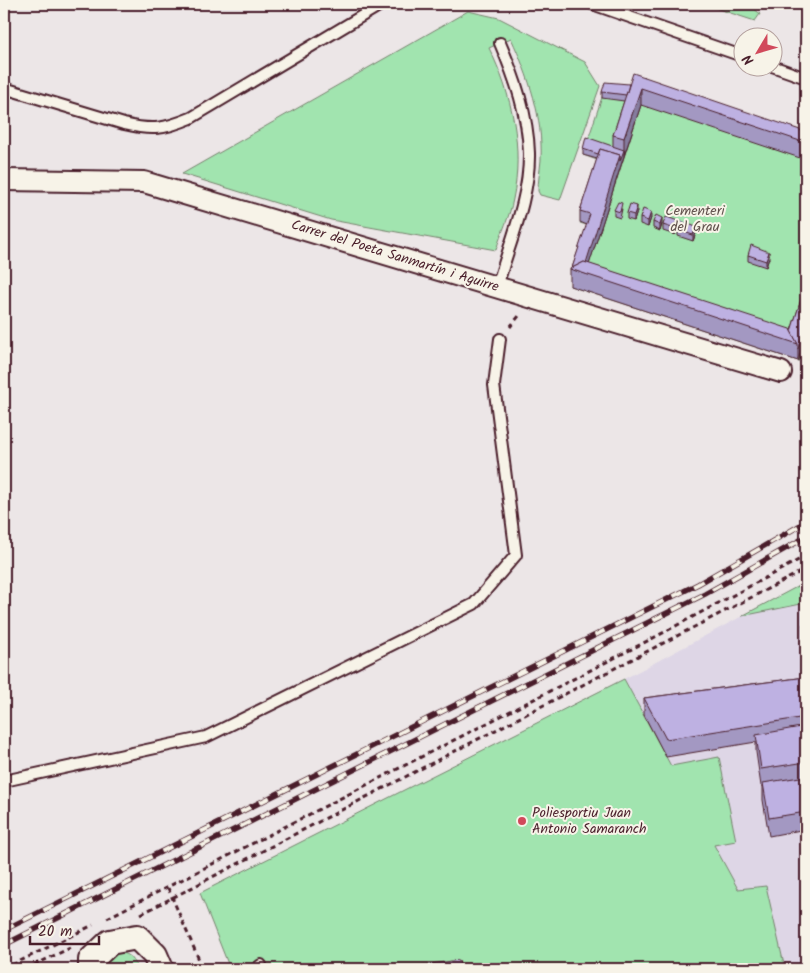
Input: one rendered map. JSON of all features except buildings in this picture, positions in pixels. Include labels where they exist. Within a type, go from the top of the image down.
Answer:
[{"type":"street","name":"Carrer del Poeta Sanmartín i Aguirre","points":[[4,180],[144,182],[781,372]]},
{"type":"street","points":[[91,969],[91,960],[110,942],[137,937],[155,954],[161,969]]},
{"type":"lane","points":[[4,88],[124,124],[144,128],[169,127],[191,118],[382,4]]},
{"type":"lane","points":[[592,4],[732,53]]},
{"type":"lane","points":[[803,4],[806,7]]},
{"type":"lane","points":[[497,287],[521,207],[529,154],[526,125],[520,98],[512,69],[500,43]]},
{"type":"lane","points":[[782,70],[806,78]]},
{"type":"lane","points":[[4,781],[206,736],[474,604],[516,555],[494,385],[500,339]]},
{"type":"path","points":[[500,339],[533,298]]},
{"type":"path","points":[[4,969],[168,888],[660,635],[806,556]]},
{"type":"path","points":[[138,916],[806,569]]},
{"type":"path","points":[[168,888],[203,969]]},
{"type":"path","points":[[26,969],[78,944]]},
{"type":"shaded area","points":[[806,582],[806,969],[781,969],[624,679]]},
{"type":"green space","points":[[703,4],[749,4],[760,14],[755,21]]},
{"type":"green space","points":[[468,11],[499,18],[585,62],[600,86],[560,200],[540,195],[538,191],[541,160],[540,128],[534,97],[524,67],[511,38],[489,48],[510,103],[514,122],[517,160],[512,205],[496,250],[331,220],[182,174]]},
{"type":"green space","name":"Cementeri del Grau","points":[[605,88],[806,148],[806,360],[798,361],[570,286],[590,226],[580,223],[600,161],[583,155]]},
{"type":"green space","points":[[806,582],[806,603],[742,616]]},
{"type":"green space","name":"Poliesportiu Juan Antonio Samaranch","points":[[624,679],[671,766],[719,757],[736,841],[714,845],[738,889],[766,886],[785,969],[230,969],[200,893]]},
{"type":"green space","points":[[112,952],[128,955],[134,960],[138,969],[104,969],[105,961]]},
{"type":"railway","points":[[4,930],[698,584],[806,522]]},
{"type":"railway","points":[[4,945],[705,594],[806,537]]},
{"type":"place","name":"Poliesportiu Juan Antonio Samaranch","points":[[522,821]]}]
